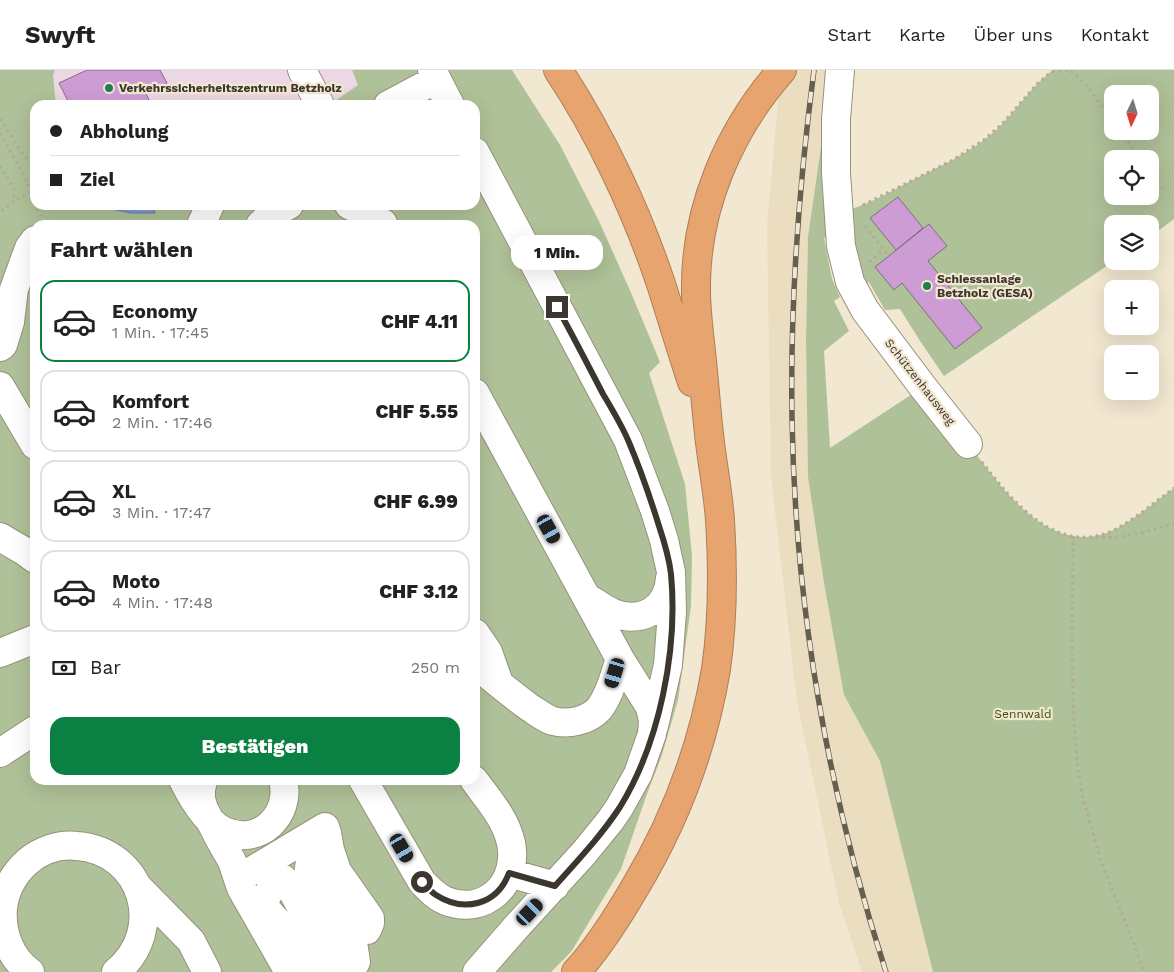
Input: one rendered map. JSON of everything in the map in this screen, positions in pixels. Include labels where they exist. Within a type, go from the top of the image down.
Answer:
[{"type":"highway","points":[[558,70],[586,116],[636,218],[660,280],[709,434]]},
{"type":"highway","points":[[576,972],[619,915],[657,850],[687,780],[709,706],[716,667],[721,619],[720,520],[697,316],[696,271],[701,233],[711,195],[724,158],[754,105],[782,70]]},
{"type":"lane","points":[[302,70],[317,100]]},
{"type":"lane","name":"Schützenhausweg","points":[[840,70],[836,119],[836,173],[841,246],[850,282],[864,310],[968,444]]},
{"type":"lane","points":[[396,100],[434,75],[447,100]]},
{"type":"lane","points":[[477,972],[599,836],[619,808],[638,774],[652,734],[663,690],[670,645],[672,612],[671,572],[664,540],[628,440],[480,161]]},
{"type":"lane","points":[[265,220],[279,210]]},
{"type":"lane","points":[[361,210],[380,218]]},
{"type":"lane","points":[[0,347],[3,345],[10,322],[14,289],[30,247]]},
{"type":"lane","points":[[0,386],[30,437]]},
{"type":"lane","points":[[480,402],[620,659],[650,708],[653,720],[652,734]]},
{"type":"lane","points":[[0,537],[30,555]]},
{"type":"lane","points":[[586,597],[614,613],[634,616],[645,614],[656,608],[664,600],[671,572]]},
{"type":"lane","points":[[480,640],[488,652],[500,684]]},
{"type":"lane","points":[[0,652],[30,641]]},
{"type":"lane","points":[[480,668],[545,717],[561,722],[578,721],[594,713],[602,704],[611,686],[620,659]]},
{"type":"lane","points":[[0,753],[30,733]]},
{"type":"lane","points":[[186,785],[190,794],[216,825],[224,831],[245,835],[256,833],[274,821],[284,803],[284,785]]},
{"type":"lane","points":[[202,785],[201,799],[204,808],[232,861],[241,888],[289,972]]},
{"type":"lane","points":[[366,785],[422,882],[434,894],[445,901],[470,905],[482,903],[504,884],[509,873],[512,848],[508,832],[500,816],[478,785]]},
{"type":"lane","points":[[238,879],[276,869],[309,851],[325,827],[337,871],[370,918],[370,923],[350,968]]},
{"type":"lane","points":[[29,971],[8,946],[2,914],[6,894],[10,884],[22,867],[30,860],[59,846],[70,845],[91,847],[119,862],[138,887],[190,941],[207,972]]},
{"type":"lane","points":[[309,851],[353,922],[358,928],[367,930]]},
{"type":"lane","points":[[309,851],[310,896],[314,904],[327,919],[353,942],[350,968]]},
{"type":"lane","points":[[276,869],[294,894],[329,956],[341,969],[350,968]]},
{"type":"lane","points":[[276,869],[277,880],[265,900],[266,908],[308,955],[315,972]]},
{"type":"lane","points":[[509,873],[555,886]]},
{"type":"lane","points":[[116,972],[130,959],[141,936],[144,912],[138,887]]},
{"type":"path","points":[[871,202],[952,160],[985,139],[1002,124],[1036,84],[1054,72],[1069,70],[1075,74],[1088,87],[1104,110]]},
{"type":"path","points":[[0,119],[24,156],[30,160]]},
{"type":"path","points":[[0,132],[28,183],[29,192],[0,212]]},
{"type":"path","points":[[0,166],[14,188],[13,202]]},
{"type":"path","points":[[1159,183],[1165,191]]},
{"type":"path","points":[[863,223],[888,255]]},
{"type":"path","points":[[870,261],[884,250]]},
{"type":"path","points":[[968,444],[1000,484],[1027,512],[1048,527],[1065,534],[1106,538],[1120,537],[1174,524]]},
{"type":"path","points":[[1094,536],[1124,524],[1174,488]]},
{"type":"path","points":[[1073,536],[1074,738],[1080,778],[1085,804],[1102,864],[1144,972]]},
{"type":"shaded area","points":[[55,70],[352,70],[359,85],[336,100],[56,100],[53,75]]},
{"type":"shaded area","points":[[782,70],[831,70],[808,237],[806,340],[808,477],[844,695],[880,761],[933,972],[862,972],[839,903],[797,702],[771,476],[767,226]]},
{"type":"green space","points":[[0,70],[55,70],[53,75],[56,100],[30,100],[30,210],[116,210],[131,213],[155,212],[154,210],[480,210],[480,100],[336,100],[358,85],[352,70],[512,70],[560,145],[598,219],[660,362],[649,373],[685,484],[692,556],[691,606],[678,700],[662,755],[621,869],[571,952],[551,972],[0,972]]},
{"type":"green space","name":"Sennwald","points":[[1053,70],[1174,70],[1174,219],[1159,230],[1159,215],[1104,215],[1104,268],[944,376],[900,309],[885,310],[869,282],[853,290],[840,235],[824,238],[832,279],[840,297],[834,301],[849,331],[824,351],[830,448],[923,387],[1014,500],[1046,526],[1064,534],[1083,537],[1113,531],[1140,514],[1174,488],[1174,972],[933,972],[880,761],[844,695],[824,583],[808,477],[806,340],[808,237],[825,118],[839,212],[875,200],[965,153],[1003,124],[1030,92]]},
{"type":"green space","points":[[329,94],[334,100],[315,100]]},
{"type":"water","points":[[116,210],[154,210],[155,213],[131,213]]},
{"type":"building","name":"Verkehrssicherheitszentrum Betzholz","points":[[87,70],[160,70],[167,83],[146,93],[149,100],[68,100],[59,83]]},
{"type":"building","points":[[898,197],[923,228],[896,250],[870,218]]},
{"type":"building","name":"Schiessanlage Betzholz (GESA)","points":[[929,224],[947,246],[928,261],[982,328],[955,349],[902,283],[894,290],[875,267]]},
{"type":"railway","points":[[814,70],[800,200],[792,331],[792,418],[800,559],[818,698],[832,768],[865,905],[886,972]]},
{"type":"place","name":"Verkehrssicherheitszentrum Betzholz","points":[[109,88]]},
{"type":"place","name":"Schiessanlage Betzholz (GESA)","points":[[927,286]]},
{"type":"route","points":[[422,882],[434,894],[445,901],[470,905],[482,903],[492,897],[504,884],[509,873],[555,886],[599,836],[625,798],[643,761],[659,709],[668,665],[672,612],[671,572],[664,540],[628,440],[557,307]]}]
